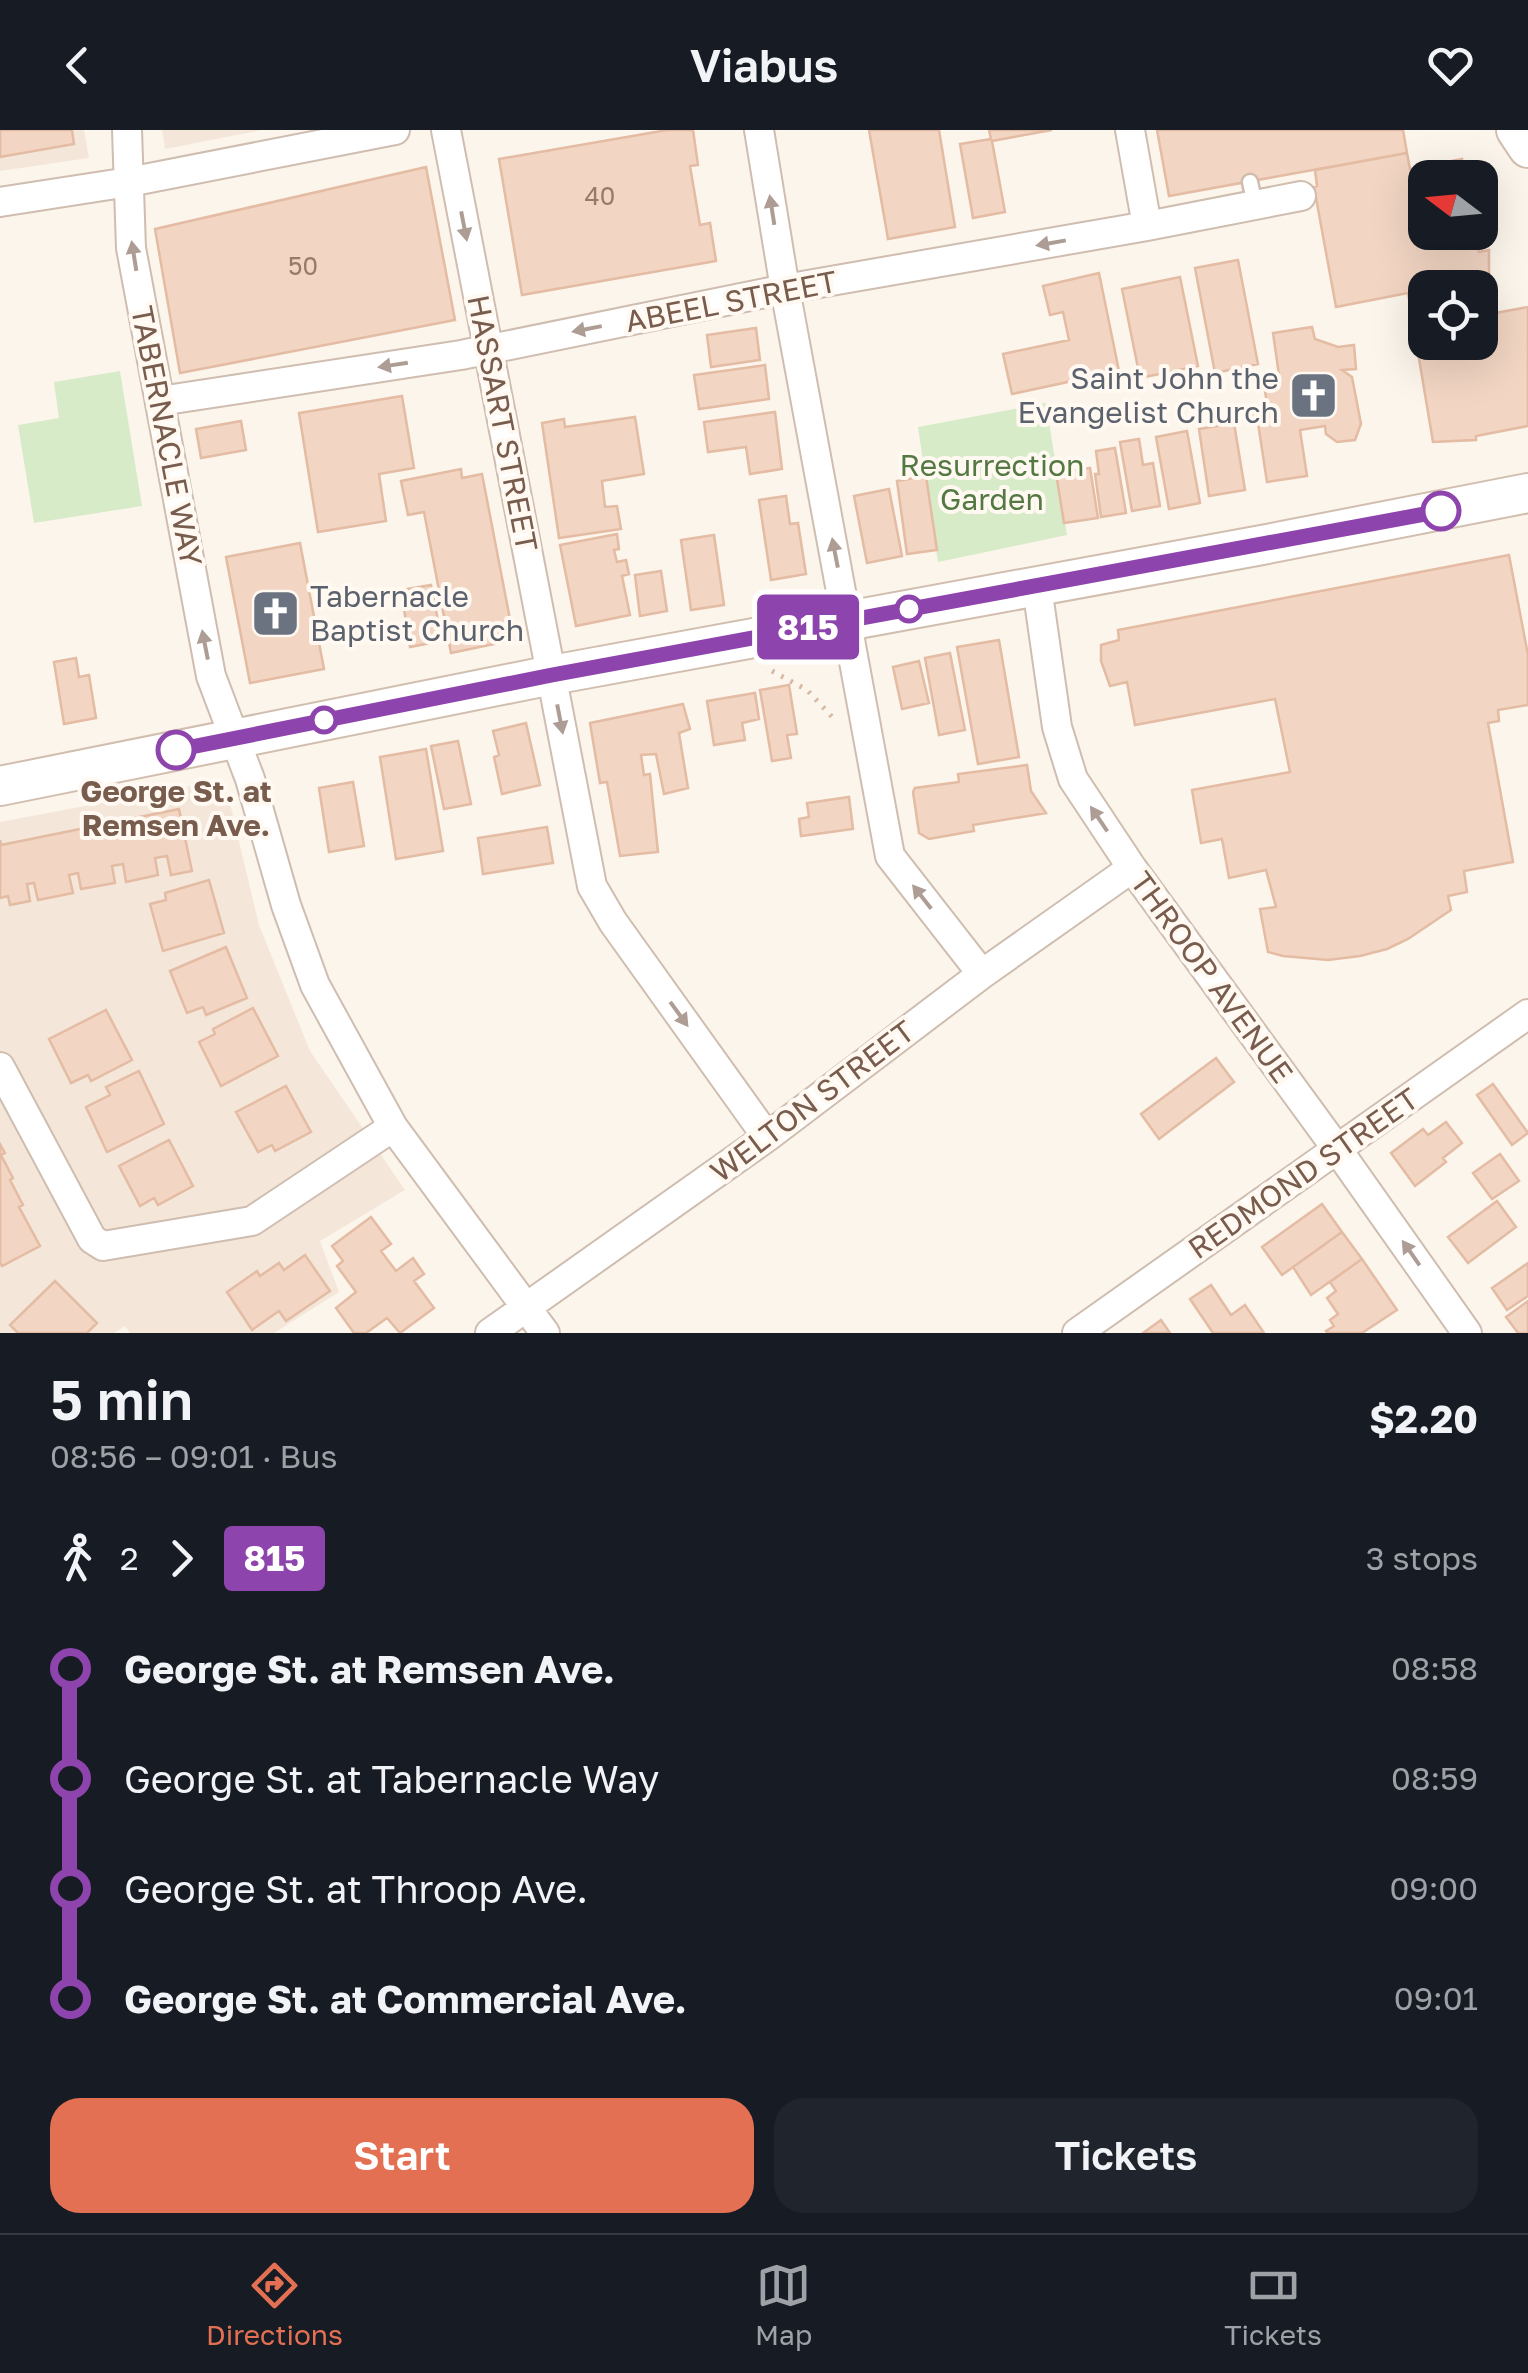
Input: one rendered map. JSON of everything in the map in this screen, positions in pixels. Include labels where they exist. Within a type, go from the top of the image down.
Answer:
[{"type":"street","name":"TABERNACLE WAY","points":[[127,130],[132,248],[211,676],[250,779],[286,905],[315,985],[393,1127],[546,1333]]},
{"type":"street","points":[[0,202],[129,182],[395,130]]},
{"type":"street","name":"HASSART STREET","points":[[446,130],[592,886],[612,922],[768,1137]]},
{"type":"street","points":[[759,130],[890,856],[982,974]]},
{"type":"street","points":[[1130,130],[1147,226]]},
{"type":"street","points":[[1516,130],[1528,148]]},
{"type":"street","name":"ABEEL STREET","points":[[160,400],[462,355],[785,289],[1147,226],[1253,193],[1301,196]]},
{"type":"street","points":[[0,786],[552,675],[1528,493]]},
{"type":"street","name":"THROOP AVENUE","points":[[1037,587],[1057,727],[1073,780],[1132,868],[1468,1333]]},
{"type":"street","name":"WELTON STREET","points":[[490,1333],[768,1137],[982,974],[1132,868]]},
{"type":"street","name":"REDMOND STREET","points":[[1078,1333],[1528,1014]]},
{"type":"street","points":[[0,1067],[92,1238],[103,1246],[252,1221],[393,1127]]},
{"type":"path","points":[[772,670],[807,690],[840,725]]},
{"type":"shaded area","points":[[0,130],[84,130],[89,158],[0,171]]},
{"type":"shaded area","points":[[162,130],[262,130],[165,149]]},
{"type":"shaded area","points":[[196,785],[227,791],[259,925],[310,1051],[405,1190],[320,1241],[339,1292],[274,1333],[130,1333],[125,1326],[114,1333],[0,1333],[0,822]]},
{"type":"green space","points":[[120,371],[142,506],[34,523],[18,425],[59,418],[54,382]]},
{"type":"green space","name":"Resurrection Garden","points":[[1046,403],[1067,535],[938,562],[918,427]]},
{"type":"building","points":[[0,130],[72,130],[74,144],[0,157]]},
{"type":"building","points":[[667,130],[693,130],[698,165],[690,166],[700,225],[710,223],[716,261],[522,295],[499,159]]},
{"type":"building","points":[[869,130],[939,130],[955,227],[888,239]]},
{"type":"building","points":[[989,130],[1052,130],[992,141],[1005,212],[973,218],[960,144],[991,139]]},
{"type":"building","points":[[1157,130],[1403,130],[1407,153],[1169,196]]},
{"type":"building","points":[[1407,153],[1408,250],[1489,250],[1489,270],[1408,270],[1408,293],[1336,307],[1314,187],[1315,170]]},
{"type":"building","points":[[426,167],[455,320],[180,373],[155,229]]},
{"type":"building","points":[[1238,260],[1258,364],[1215,373],[1195,268]]},
{"type":"building","points":[[1099,273],[1119,371],[1012,394],[1003,354],[1069,340],[1063,312],[1050,315],[1043,286]]},
{"type":"building","points":[[1180,277],[1198,366],[1140,378],[1122,289]]},
{"type":"building","points":[[1528,307],[1528,426],[1476,436],[1476,440],[1433,442],[1419,360],[1498,360],[1498,313]]},
{"type":"building","points":[[1312,327],[1315,339],[1338,347],[1354,345],[1356,369],[1342,370],[1352,377],[1361,424],[1355,440],[1337,442],[1326,434],[1325,426],[1300,430],[1307,476],[1267,482],[1258,423],[1250,425],[1248,407],[1267,404],[1264,384],[1280,382],[1273,333]]},
{"type":"building","points":[[756,328],[760,360],[711,367],[707,335]]},
{"type":"building","points":[[765,365],[769,399],[699,409],[694,375]]},
{"type":"building","points":[[402,396],[414,468],[379,474],[386,521],[318,532],[299,413]]},
{"type":"building","points":[[775,412],[782,469],[750,474],[746,447],[708,452],[704,422]]},
{"type":"building","points":[[635,417],[644,474],[602,481],[605,507],[617,506],[621,529],[559,538],[542,423],[564,419],[565,427]]},
{"type":"building","points":[[241,421],[246,450],[201,458],[196,429]]},
{"type":"building","points":[[1234,423],[1245,490],[1209,496],[1199,429]]},
{"type":"building","points":[[1187,431],[1200,503],[1169,509],[1156,437]]},
{"type":"building","points":[[1139,439],[1143,465],[1153,463],[1160,506],[1132,511],[1120,442]]},
{"type":"building","points":[[1115,448],[1126,513],[1101,517],[1096,451]]},
{"type":"building","points":[[1090,468],[1098,518],[1064,523],[1056,473]]},
{"type":"building","points":[[461,469],[462,478],[482,474],[514,640],[451,653],[424,512],[408,515],[401,481]]},
{"type":"building","points":[[926,476],[937,550],[907,554],[897,481]]},
{"type":"building","points":[[889,489],[902,556],[867,563],[854,496]]},
{"type":"building","points":[[786,496],[790,524],[798,523],[806,574],[771,580],[759,500]]},
{"type":"building","points":[[617,534],[617,562],[626,560],[629,574],[622,576],[630,615],[576,626],[560,545]]},
{"type":"building","points":[[714,535],[724,605],[691,610],[681,540]]},
{"type":"building","name":"Tabernacle Baptist Church","points":[[300,543],[324,669],[250,683],[226,557]]},
{"type":"building","points":[[1509,555],[1528,655],[1528,705],[1498,710],[1499,721],[1488,723],[1513,862],[1464,871],[1467,892],[1448,896],[1451,910],[1387,949],[1328,960],[1268,952],[1260,909],[1276,907],[1266,870],[1229,878],[1222,839],[1201,843],[1192,790],[1290,772],[1275,699],[1135,725],[1127,682],[1110,686],[1101,661],[1101,645],[1119,640],[1118,630]]},
{"type":"building","points":[[661,571],[667,611],[640,616],[635,575]]},
{"type":"building","points":[[431,585],[442,641],[410,647],[401,590]]},
{"type":"building","points":[[999,640],[1019,757],[978,764],[957,647]]},
{"type":"building","points":[[950,653],[965,730],[939,735],[925,658]]},
{"type":"building","points":[[76,658],[79,677],[89,675],[96,718],[64,724],[54,662]]},
{"type":"building","points":[[919,661],[929,703],[902,709],[893,667]]},
{"type":"building","points":[[789,685],[797,734],[787,735],[791,758],[772,761],[760,690]]},
{"type":"building","points":[[755,693],[759,719],[742,723],[745,740],[714,745],[707,701]]},
{"type":"building","points":[[683,704],[690,729],[679,733],[688,788],[664,794],[656,754],[641,755],[644,775],[650,774],[658,852],[620,856],[607,782],[600,783],[590,723]]},
{"type":"building","points":[[526,723],[540,785],[502,794],[493,731]]},
{"type":"building","points":[[458,741],[471,804],[444,809],[431,746]]},
{"type":"building","points":[[426,749],[443,851],[396,859],[380,757]]},
{"type":"building","points":[[1027,765],[1031,791],[1046,813],[973,825],[974,831],[929,839],[919,833],[915,788],[959,782],[958,774]]},
{"type":"building","points":[[353,782],[364,846],[329,852],[319,788]]},
{"type":"building","points":[[849,797],[853,829],[801,836],[799,819],[809,817],[807,803]]},
{"type":"building","points":[[179,809],[192,871],[171,875],[167,856],[155,858],[158,875],[126,882],[123,864],[112,866],[115,883],[81,889],[78,873],[69,875],[73,893],[38,900],[34,883],[27,884],[30,901],[10,905],[8,896],[0,898],[0,840],[1,845]]},
{"type":"building","points":[[547,827],[553,863],[483,874],[478,838]]},
{"type":"building","points":[[209,880],[224,933],[163,951],[150,904],[166,900],[165,893]]},
{"type":"building","points":[[226,947],[247,998],[206,1015],[203,1007],[187,1013],[170,971]]},
{"type":"building","points":[[253,1008],[278,1056],[221,1086],[199,1042],[215,1034],[213,1029]]},
{"type":"building","points":[[106,1010],[132,1060],[91,1081],[88,1075],[71,1083],[49,1039]]},
{"type":"building","points":[[1216,1058],[1234,1082],[1159,1139],[1141,1114]]},
{"type":"building","points":[[139,1071],[164,1124],[107,1152],[86,1107],[110,1095],[106,1087]]},
{"type":"building","points":[[1493,1084],[1528,1133],[1512,1145],[1477,1095]]},
{"type":"building","points":[[286,1086],[311,1132],[275,1151],[272,1145],[258,1152],[236,1112]]},
{"type":"building","points":[[1446,1122],[1462,1143],[1443,1158],[1446,1162],[1415,1186],[1391,1153],[1423,1129],[1428,1135]]},
{"type":"building","points":[[169,1140],[193,1186],[158,1205],[154,1198],[140,1206],[119,1166]]},
{"type":"building","points":[[0,1144],[13,1178],[10,1180],[23,1205],[19,1207],[40,1246],[2,1266],[0,1262]]},
{"type":"building","points":[[1500,1154],[1519,1181],[1492,1199],[1473,1173]]},
{"type":"building","points":[[1497,1201],[1516,1227],[1468,1263],[1448,1237]]},
{"type":"building","points":[[1322,1204],[1342,1232],[1282,1275],[1262,1247]]},
{"type":"building","points":[[371,1217],[391,1244],[381,1251],[396,1271],[413,1258],[424,1274],[414,1281],[434,1308],[400,1333],[387,1318],[366,1333],[354,1333],[336,1308],[356,1292],[337,1266],[343,1261],[332,1246]]},
{"type":"building","points":[[1342,1232],[1362,1259],[1311,1295],[1293,1267]]},
{"type":"building","points":[[305,1255],[330,1291],[286,1321],[279,1311],[252,1330],[227,1292],[257,1271],[260,1276],[279,1263],[284,1270]]},
{"type":"building","points":[[1362,1259],[1397,1310],[1362,1333],[1328,1333],[1334,1326],[1330,1320],[1338,1314],[1327,1298],[1336,1291],[1330,1282]]},
{"type":"building","points":[[1528,1263],[1528,1296],[1507,1310],[1492,1288]]},
{"type":"building","points":[[55,1281],[97,1323],[87,1333],[18,1333],[10,1325]]},
{"type":"building","points":[[1211,1285],[1231,1315],[1245,1305],[1264,1333],[1213,1333],[1190,1299]]},
{"type":"building","points":[[1528,1301],[1528,1333],[1518,1333],[1506,1317]]},
{"type":"building","points":[[1161,1320],[1170,1333],[1143,1333]]},
{"type":"bus line","name":"815","points":[[176,750],[552,675],[1441,511]]},
{"type":"place","name":"Saint John the Evangelist Church","points":[[1314,395]]},
{"type":"place","name":"Tabernacle Baptist Church","points":[[275,613]]},
{"type":"place","name":"George St. at Remsen Ave.","points":[[176,750]]}]
